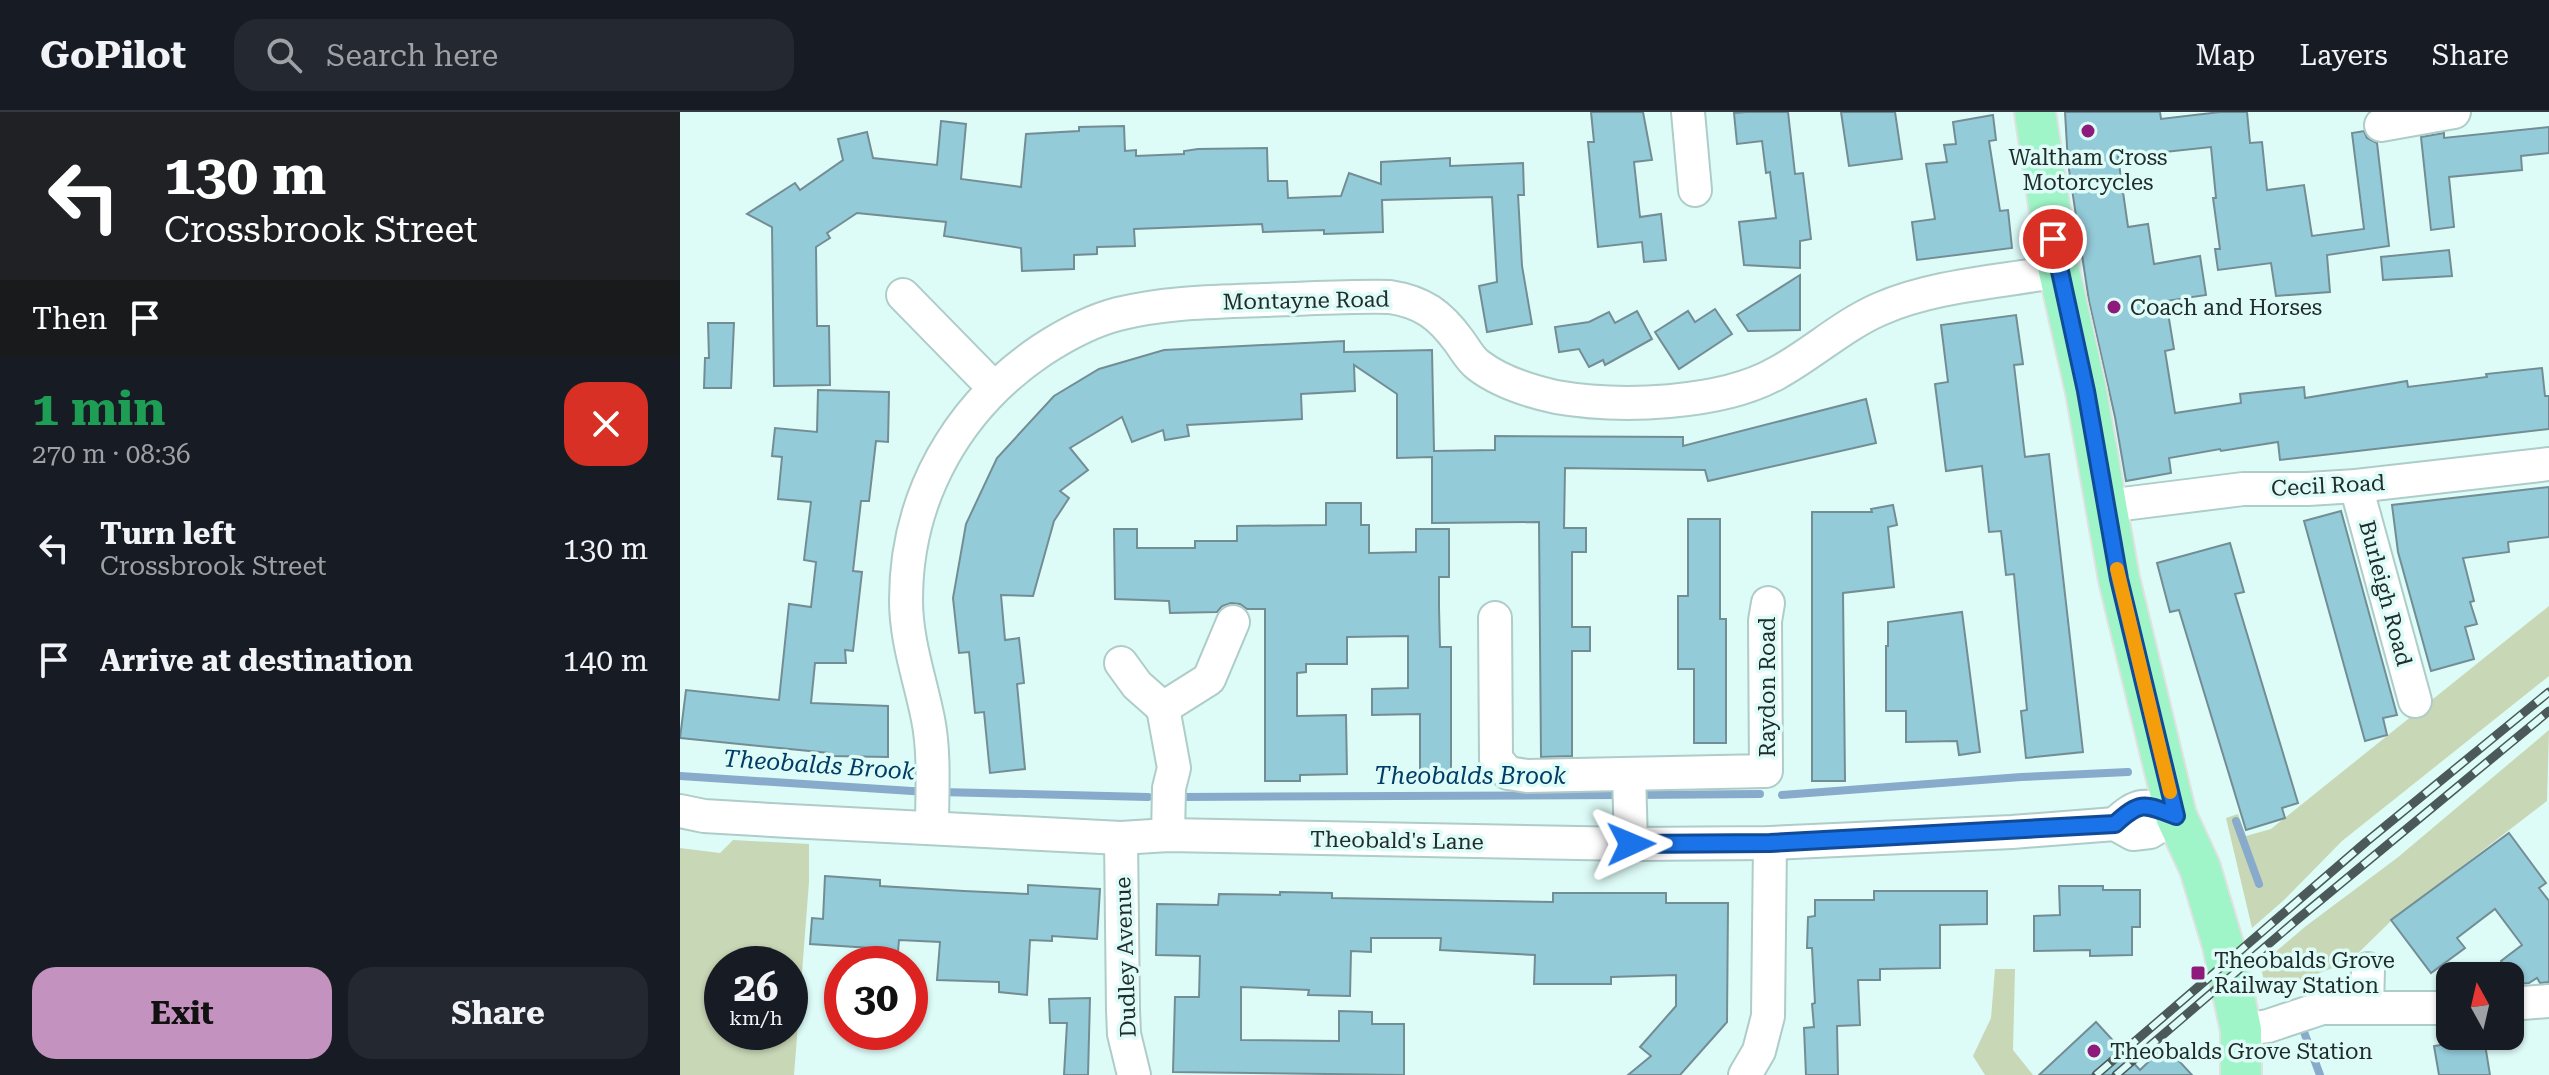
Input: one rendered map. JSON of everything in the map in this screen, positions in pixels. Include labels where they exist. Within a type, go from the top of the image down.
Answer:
[{"type":"main road","points":[[2035,112],[2059,271],[2086,391],[2131,633],[2176,816],[2206,885],[2223,945],[2241,1030],[2241,1075]]},
{"type":"street","points":[[1688,112],[1695,190]]},
{"type":"street","points":[[2381,125],[2454,112]]},
{"type":"street","name":"Montayne Road","points":[[932,802],[929,722],[908,636],[906,602],[915,521],[938,463],[955,434],[993,387],[1057,340],[1115,315],[1171,303],[1390,297],[1421,305],[1437,314],[1477,364],[1523,388],[1558,397],[1596,401],[1705,397],[1752,385],[1774,375],[1879,309],[1934,293],[2059,271]]},
{"type":"street","points":[[903,295],[993,387]]},
{"type":"street","name":"Cecil Road","points":[[2107,506],[2243,489],[2356,486],[2549,464]]},
{"type":"street","name":"Burleigh Road","points":[[2356,486],[2415,701]]},
{"type":"street","name":"Raydon Road","points":[[1630,805],[1766,771],[1765,621],[1768,603]]},
{"type":"street","points":[[1495,618],[1496,759],[1508,773],[1630,805]]},
{"type":"street","points":[[1163,708],[1209,679],[1233,622]]},
{"type":"street","points":[[1121,663],[1137,685],[1163,708],[1174,768],[1169,810]]},
{"type":"street","name":"Theobald's Lane","points":[[680,811],[704,816],[932,802],[1121,838],[1169,810],[1630,805],[1770,843],[2115,824],[2133,834],[2150,832],[2176,816]]},
{"type":"street","name":"Dudley Avenue","points":[[1121,838],[1124,1034],[1134,1075]]},
{"type":"street","points":[[1745,1075],[1759,1051],[1768,1016],[1770,843]]},
{"type":"street","points":[[2367,1007],[2368,969]]},
{"type":"street","points":[[2524,1003],[2549,1001]]},
{"type":"street","points":[[2241,1030],[2268,1026],[2322,1008],[2436,1008]]},
{"type":"green space","points":[[2549,606],[2549,676],[2342,841],[2252,928],[2226,818],[2238,814],[2246,836],[2271,829]]},
{"type":"green space","points":[[2549,730],[2547,801],[2392,920],[2349,962],[2273,990],[2265,984],[2260,965],[2306,926],[2397,858]]},
{"type":"green space","points":[[733,840],[809,844],[804,946],[704,946],[704,1050],[796,1050],[794,1075],[680,1075],[680,848],[720,853]]},
{"type":"green space","points":[[1995,969],[2015,969],[2013,1050],[2033,1075],[1985,1075],[1973,1056],[1991,1018]]},
{"type":"building","points":[[1591,112],[1643,112],[1652,160],[1634,162],[1640,217],[1661,214],[1666,260],[1644,262],[1642,242],[1598,247],[1588,142],[1594,142]]},
{"type":"building","points":[[1788,112],[1795,174],[1803,173],[1811,239],[1800,241],[1800,268],[1744,265],[1739,222],[1776,218],[1762,141],[1737,144],[1734,113]]},
{"type":"building","points":[[1841,112],[1895,112],[1902,159],[1849,166]]},
{"type":"building","points":[[2065,112],[2160,112],[2161,119],[2247,112],[2250,143],[2262,142],[2267,190],[2304,185],[2312,236],[2364,229],[2352,133],[2364,131],[2367,138],[2377,143],[2389,246],[2327,255],[2330,292],[2276,296],[2271,263],[2218,270],[2215,249],[2220,249],[2213,198],[2216,198],[2211,147],[2118,157],[2128,227],[2148,224],[2154,264],[2200,256],[2206,295],[2166,301],[2174,349],[2165,351],[2175,413],[2241,403],[2240,394],[2304,387],[2305,398],[2407,381],[2408,387],[2542,368],[2545,396],[2549,396],[2549,429],[2280,460],[2278,442],[2220,449],[2169,458],[2171,473],[2126,481],[2089,301],[2068,163]]},
{"type":"building","points":[[1993,115],[1996,140],[1989,141],[2000,211],[2008,210],[2012,248],[1917,260],[1912,222],[1935,219],[1926,164],[1947,162],[1944,145],[1956,144],[1953,122]]},
{"type":"building","points":[[941,121],[966,124],[961,179],[1021,187],[1026,134],[1079,131],[1079,127],[1124,126],[1125,151],[1136,150],[1136,156],[1184,154],[1184,151],[1198,149],[1267,148],[1268,181],[1287,181],[1288,198],[1341,196],[1349,173],[1381,184],[1381,162],[1450,158],[1450,166],[1523,163],[1524,195],[1518,195],[1522,266],[1532,324],[1487,332],[1479,286],[1497,282],[1492,197],[1382,200],[1383,232],[1263,232],[1262,224],[1134,229],[1135,246],[1097,247],[1097,254],[1074,255],[1074,269],[1022,271],[1021,248],[944,236],[946,222],[857,213],[827,233],[830,238],[816,247],[817,326],[829,326],[830,385],[774,386],[772,227],[747,214],[795,183],[800,190],[843,160],[838,139],[867,132],[873,158],[937,165]]},
{"type":"building","points":[[2549,127],[2549,153],[2521,156],[2522,170],[2449,177],[2454,227],[2431,230],[2421,137],[2444,133],[2444,138]]},
{"type":"building","points":[[2449,250],[2452,276],[2383,280],[2381,257]]},
{"type":"building","points":[[1800,275],[1800,330],[1748,331],[1737,315]]},
{"type":"building","points":[[1715,309],[1732,334],[1679,369],[1655,332],[1688,311],[1695,322]]},
{"type":"building","points":[[1637,311],[1652,339],[1605,365],[1603,360],[1589,367],[1579,349],[1559,352],[1555,327],[1589,322],[1609,312],[1615,323]]},
{"type":"building","points":[[2016,315],[2023,364],[2014,365],[2025,457],[2049,454],[2083,752],[2026,758],[2021,711],[2027,710],[2014,574],[2006,575],[2001,531],[1989,532],[1982,466],[1946,471],[1935,384],[1948,382],[1941,325]]},
{"type":"building","points":[[708,323],[734,323],[731,388],[704,388],[705,358],[709,358]]},
{"type":"building","points":[[1344,341],[1344,352],[1432,350],[1434,451],[1495,450],[1495,436],[1683,437],[1683,446],[1866,399],[1876,443],[1708,481],[1705,470],[1565,468],[1564,528],[1586,528],[1586,552],[1572,552],[1572,627],[1590,627],[1590,651],[1572,651],[1572,756],[1541,757],[1539,522],[1432,523],[1432,457],[1397,458],[1397,394],[1354,365],[1355,391],[1301,394],[1302,419],[1187,425],[1189,436],[1165,440],[1163,430],[1132,442],[1122,417],[1070,448],[1088,470],[1060,491],[1069,498],[1054,521],[1033,596],[1001,595],[1005,640],[1019,638],[1024,683],[1017,684],[1025,769],[990,773],[984,712],[975,713],[969,652],[959,653],[953,598],[966,524],[997,458],[1054,396],[1099,369],[1164,350]]},
{"type":"building","points":[[818,390],[889,392],[888,442],[876,441],[869,501],[861,501],[853,571],[862,572],[853,651],[845,650],[846,663],[815,663],[811,703],[888,706],[888,757],[829,756],[829,753],[680,738],[686,690],[779,700],[789,604],[811,607],[816,562],[804,560],[811,502],[778,499],[782,457],[772,456],[775,428],[817,432]]},
{"type":"building","points":[[2549,487],[2549,537],[2508,542],[2509,552],[2463,558],[2477,624],[2465,627],[2474,659],[2431,671],[2398,552],[2392,505]]},
{"type":"building","points":[[1326,503],[1361,503],[1361,525],[1369,525],[1369,553],[1416,552],[1416,529],[1449,529],[1449,577],[1439,577],[1439,608],[1440,647],[1451,647],[1451,777],[1420,777],[1420,714],[1372,715],[1372,689],[1408,688],[1408,636],[1347,637],[1347,664],[1306,664],[1306,672],[1297,673],[1297,716],[1346,715],[1347,774],[1300,775],[1300,781],[1265,781],[1265,609],[1247,609],[1231,603],[1217,612],[1170,613],[1169,601],[1115,599],[1114,529],[1137,529],[1137,548],[1195,548],[1195,541],[1237,541],[1237,526],[1326,525]]},
{"type":"building","points":[[1893,505],[1897,525],[1888,527],[1894,587],[1843,593],[1845,781],[1812,781],[1812,512],[1872,512],[1871,509]]},
{"type":"building","points":[[2341,511],[2397,715],[2383,718],[2387,735],[2365,741],[2304,521]]},
{"type":"building","points":[[1688,519],[1720,519],[1720,619],[1726,619],[1726,743],[1694,743],[1694,669],[1678,669],[1678,596],[1688,596]]},
{"type":"building","points":[[2230,543],[2244,592],[2235,594],[2298,803],[2282,808],[2285,818],[2246,830],[2179,610],[2170,612],[2157,563]]},
{"type":"building","points":[[1962,612],[1980,752],[1959,755],[1957,741],[1906,742],[1906,711],[1886,711],[1886,646],[1888,622]]},
{"type":"building","points":[[2509,833],[2546,883],[2539,888],[2549,901],[2549,982],[2540,983],[2537,978],[2524,983],[2524,962],[2502,962],[2522,945],[2495,909],[2457,938],[2465,948],[2446,962],[2436,962],[2436,969],[2431,973],[2391,920]]},
{"type":"building","points":[[825,876],[880,880],[880,886],[964,891],[1028,894],[1028,885],[1100,889],[1097,939],[1052,936],[1052,941],[1030,940],[1027,995],[999,992],[999,982],[937,980],[940,942],[899,940],[898,946],[810,944],[812,918],[823,919]]},
{"type":"building","points":[[2059,886],[2140,890],[2140,927],[2132,927],[2132,955],[2090,956],[2090,950],[2034,951],[2034,916],[2060,915]]},
{"type":"building","points":[[1874,891],[1987,891],[1987,924],[1940,925],[1940,968],[1880,969],[1880,980],[1858,980],[1860,1025],[1837,1026],[1838,1075],[1806,1075],[1804,1028],[1814,1027],[1812,1004],[1815,1003],[1812,948],[1807,948],[1808,917],[1815,916],[1815,900],[1874,900]]},
{"type":"building","points":[[1280,892],[1332,893],[1332,898],[1553,902],[1553,893],[1666,893],[1666,903],[1728,903],[1727,1022],[1680,1075],[1628,1075],[1651,1056],[1640,1047],[1676,1006],[1676,975],[1611,977],[1611,984],[1534,984],[1535,955],[1440,950],[1441,938],[1371,938],[1371,952],[1351,951],[1350,996],[1308,995],[1309,990],[1241,987],[1241,1040],[1339,1041],[1339,1011],[1372,1012],[1372,1024],[1404,1024],[1404,1075],[1173,1072],[1175,997],[1199,997],[1200,956],[1156,955],[1157,904],[1218,905],[1219,894],[1280,895]]},
{"type":"building","points":[[1090,998],[1088,1075],[1064,1075],[1067,1023],[1050,1023],[1049,999]]},
{"type":"building","name":"Theobalds Grove Station","points":[[2096,1022],[2140,1070],[2165,1046],[2192,1075],[2039,1075]]},
{"type":"building","points":[[2434,1046],[2436,1050],[2486,1050],[2490,1075],[2439,1075]]},
{"type":"waterway","name":"Theobalds Brook","points":[[1782,795],[2128,772]]},
{"type":"waterway","name":"Theobalds Brook","points":[[680,776],[927,792]]},
{"type":"waterway","name":"Theobalds Brook","points":[[940,792],[1148,797]]},
{"type":"waterway","name":"Theobalds Brook","points":[[1637,795],[1760,794]]},
{"type":"waterway","name":"Theobalds Brook","points":[[1181,797],[1624,795]]},
{"type":"waterway","name":"Theobalds Brook","points":[[2236,821],[2259,884]]},
{"type":"waterway","name":"Theobalds Brook","points":[[2304,1032],[2320,1075]]},
{"type":"railway","points":[[2096,1075],[2366,842],[2549,692]]},
{"type":"railway","points":[[2116,1075],[2299,918],[2549,711]]},
{"type":"slow traffic","points":[[2117,569],[2170,792]]},
{"type":"place","name":"Waltham Cross Motorcycles","points":[[2088,131]]},
{"type":"place","name":"Coach and Horses","points":[[2114,307]]},
{"type":"place","name":"Theobalds Grove Railway Station","points":[[2198,973]]},
{"type":"place","name":"Theobalds Grove Station","points":[[2094,1051]]},
{"type":"route","points":[[1631,844],[1770,843],[2012,832],[2115,824],[2130,810],[2149,806],[2176,816],[2119,579],[2086,391],[2053,239]]}]
